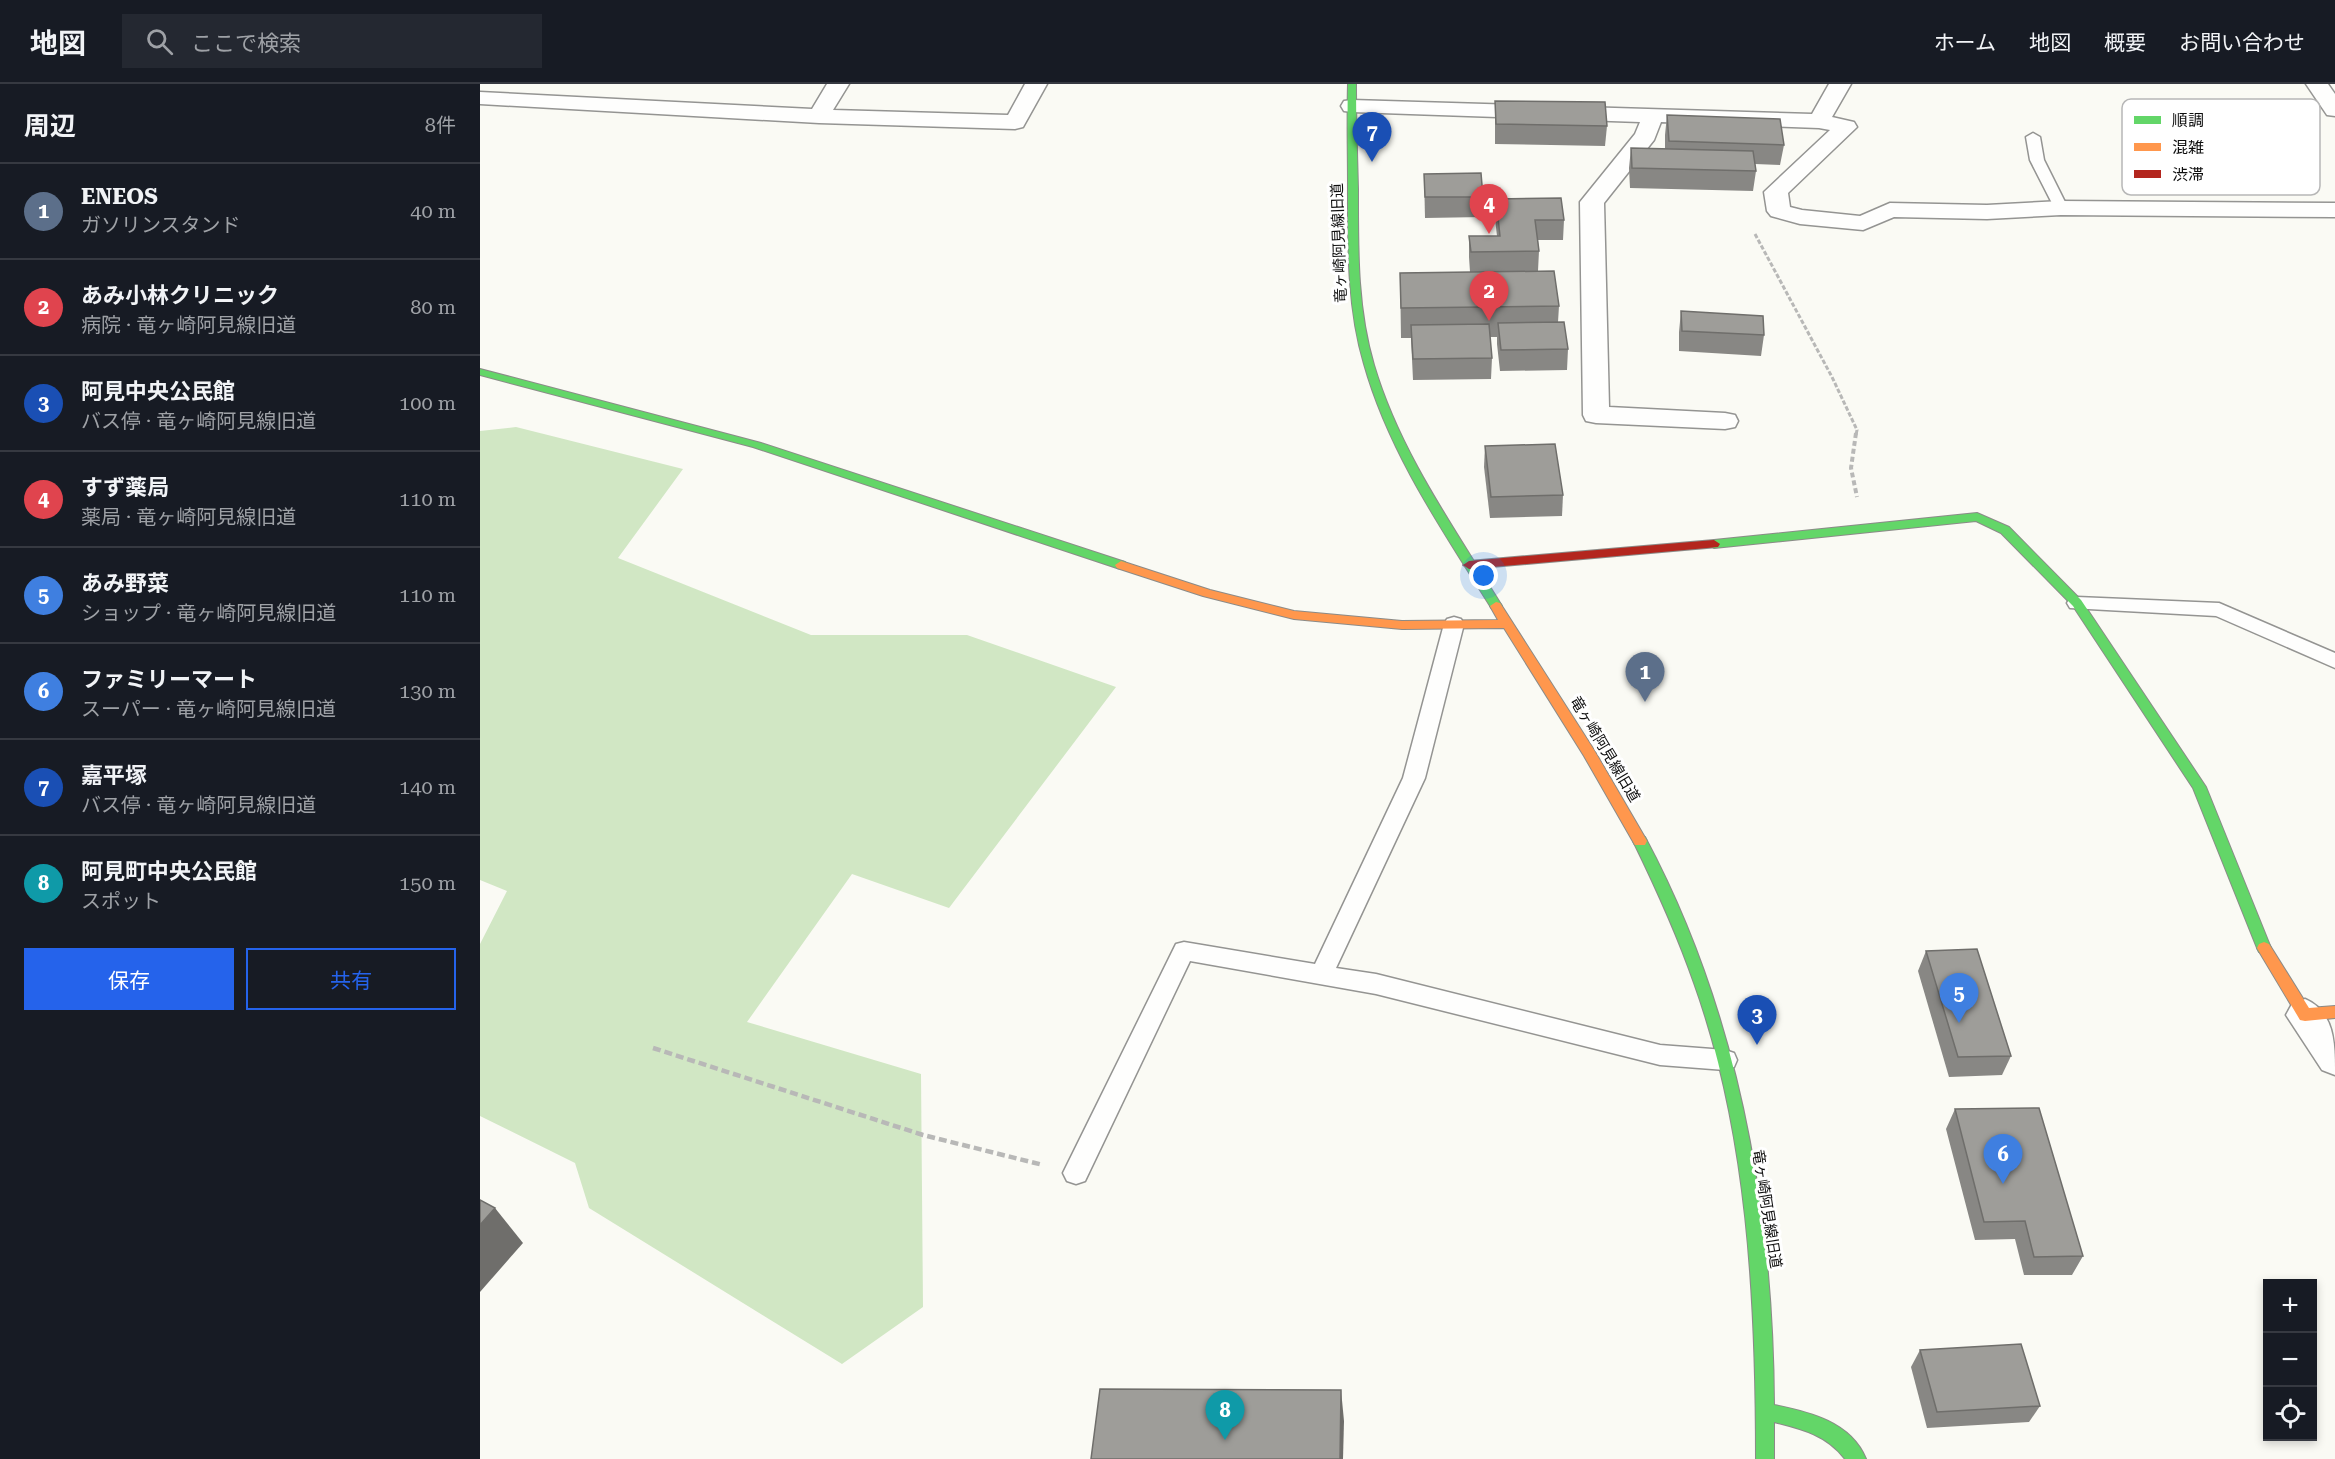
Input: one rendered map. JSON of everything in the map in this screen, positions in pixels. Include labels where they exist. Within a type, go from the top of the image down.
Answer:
[{"type":"street","points":[[628,106],[646,84]]},
{"type":"street","points":[[819,116],[838,84]]},
{"type":"street","points":[[480,98],[819,116],[1015,122],[1036,84]]},
{"type":"street","name":"竜ヶ崎阿見線旧道","points":[[1352,84],[1354,288],[1363,343],[1378,393],[1403,449],[1469,565],[1583,744],[1635,831],[1670,899],[1703,982],[1725,1060],[1743,1158],[1761,1283],[1767,1412],[1765,1459]]},
{"type":"street","points":[[1820,121],[1840,84]]},
{"type":"street","points":[[2317,84],[2333,104]]},
{"type":"street","points":[[1352,106],[1820,121],[1846,128],[1776,192],[1779,211],[1800,217],[1863,223],[1890,210],[1987,212],[2061,208],[2335,210]]},
{"type":"street","points":[[1653,116],[1647,135],[1592,202],[1596,415],[1725,421]]},
{"type":"street","points":[[480,372],[757,445],[1206,593],[1294,615],[1402,625],[1506,624]]},
{"type":"street","points":[[1469,565],[1667,549],[1977,517],[2005,530],[2077,603],[2199,787],[2261,944],[2320,1013],[2335,1059]]},
{"type":"street","points":[[1767,1412],[1828,1427],[1847,1443],[1857,1459]]},
{"type":"lane","points":[[2033,137],[2037,160],[2061,208]]},
{"type":"lane","points":[[2077,603],[2219,610],[2335,661]]},
{"type":"lane","points":[[1321,975],[1414,778],[1454,624]]},
{"type":"lane","points":[[1076,1173],[1184,951],[1376,984],[1660,1055],[1725,1060]]},
{"type":"path","points":[[1779,211],[1755,233],[1857,430],[1851,468],[1864,527]]},
{"type":"path","points":[[653,1048],[923,1135],[1076,1173]]},
{"type":"green space","points":[[516,427],[683,469],[618,558],[811,635],[967,635],[1116,687],[949,908],[852,874],[747,1022],[921,1074],[923,1307],[842,1364],[589,1208],[575,1163],[480,1116],[480,944],[507,891],[480,880],[480,431]]},
{"type":"building","points":[[1495,101],[1605,102],[1607,126],[1496,124]]},
{"type":"building","points":[[1667,115],[1780,119],[1784,145],[1669,141]]},
{"type":"building","points":[[1631,148],[1753,151],[1756,171],[1632,168]]},
{"type":"building","points":[[1481,173],[1483,197],[1425,197],[1424,174]]},
{"type":"building","points":[[1561,198],[1564,220],[1535,220],[1539,251],[1471,252],[1469,236],[1500,236],[1496,199]]},
{"type":"building","points":[[1554,271],[1559,306],[1401,308],[1400,273]]},
{"type":"building","points":[[1681,311],[1763,316],[1764,335],[1682,331]]},
{"type":"building","points":[[1564,322],[1568,349],[1501,350],[1498,323]]},
{"type":"building","points":[[1489,324],[1492,358],[1413,359],[1411,325]]},
{"type":"building","points":[[1555,444],[1563,495],[1491,497],[1485,446]]},
{"type":"building","points":[[1977,949],[2011,1056],[1958,1057],[1926,951]]},
{"type":"building","points":[[2039,1108],[2083,1256],[2034,1257],[2025,1221],[1984,1222],[1955,1109]]},
{"type":"building","points":[[480,1200],[495,1208],[480,1225]]},
{"type":"building","points":[[2021,1344],[2040,1406],[1937,1412],[1920,1350]]},
{"type":"building","points":[[1100,1389],[1341,1390],[1340,1459],[1091,1459]]},
{"type":"traffic: fast","points":[[1352,84],[1355,280],[1360,323],[1369,365],[1392,428],[1408,459],[1496,606]]},
{"type":"traffic: fast","points":[[480,372],[757,445],[1121,565]]},
{"type":"traffic: fast","points":[[1714,544],[1977,517],[2005,530],[2077,603],[2199,787],[2264,948]]},
{"type":"traffic: fast","points":[[1640,841],[1675,911],[1703,985],[1725,1062],[1742,1141],[1754,1221],[1761,1301],[1765,1381],[1765,1459]]},
{"type":"traffic: fast","points":[[1767,1412],[1818,1425],[1838,1438],[1857,1459]]},
{"type":"traffic: slow","points":[[1121,565],[1207,593],[1294,615],[1402,625],[1506,624]]},
{"type":"traffic: slow","points":[[1496,606],[1589,753],[1640,841]]},
{"type":"traffic: slow","points":[[2264,948],[2305,1015],[2335,1012]]},
{"type":"traffic: jam","points":[[1469,565],[1714,544]]},
{"type":"place","name":"嘉平塚","points":[[1372,162]]},
{"type":"place","name":"すず薬局","points":[[1489,234]]},
{"type":"place","name":"あみ小林クリニック","points":[[1489,321]]},
{"type":"place","name":"ENEOS","points":[[1645,702]]},
{"type":"place","name":"あみ野菜","points":[[1959,1023]]},
{"type":"place","name":"阿見中央公民館","points":[[1757,1045]]},
{"type":"place","name":"ファミリーマート","points":[[2003,1184]]},
{"type":"place","name":"阿見町中央公民館","points":[[1225,1440]]}]
